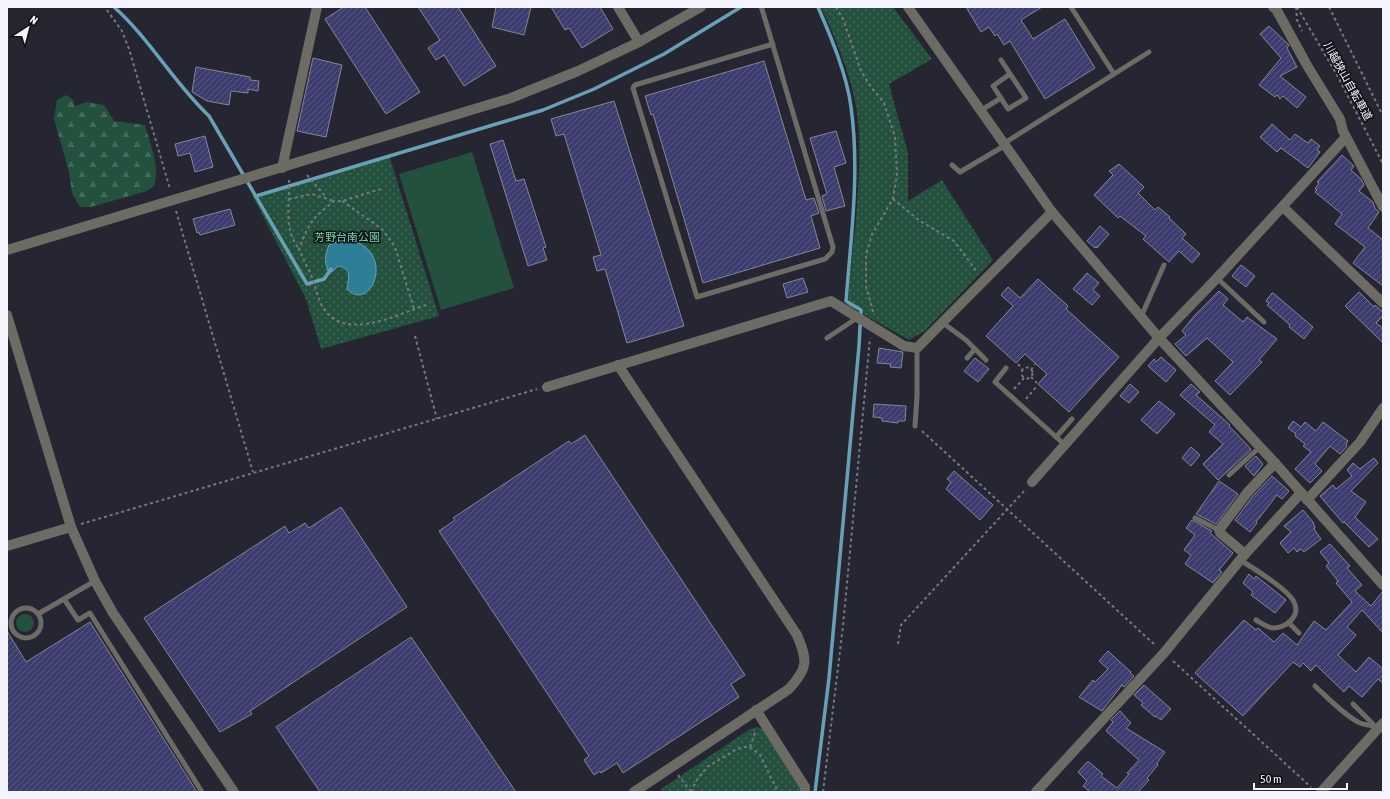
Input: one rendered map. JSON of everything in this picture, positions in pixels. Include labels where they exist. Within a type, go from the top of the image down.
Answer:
[{"type":"street","points":[[282,168],[317,7]]},
{"type":"street","points":[[618,7],[639,42]]},
{"type":"street","points":[[7,250],[174,201],[511,98],[578,71],[639,42],[701,7]]},
{"type":"street","points":[[908,7],[1052,212],[1160,338],[1275,463],[1383,585]]},
{"type":"street","points":[[1273,7],[1276,9],[1308,67],[1340,119],[1343,131],[1383,207]]},
{"type":"street","points":[[1032,482],[1160,338],[1283,207],[1346,137]]},
{"type":"street","points":[[1283,207],[1383,303]]},
{"type":"street","points":[[547,387],[832,301],[904,346],[917,348],[1052,212]]},
{"type":"street","points":[[7,315],[70,527],[95,581],[113,613],[234,792]]},
{"type":"street","points":[[618,365],[798,635],[805,652],[806,662],[803,673],[789,689],[634,792]]},
{"type":"street","points":[[1036,792],[1164,653],[1243,557],[1360,442],[1383,408]]},
{"type":"street","points":[[1243,557],[1220,533],[1219,530],[1247,493],[1275,463]]},
{"type":"street","points":[[7,546],[70,527]]},
{"type":"street","points":[[756,710],[805,787],[805,792]]},
{"type":"street","points":[[1321,792],[1378,725]]},
{"type":"lane","points":[[761,7],[773,44],[833,247],[832,252],[825,259],[697,297],[633,88],[635,85],[773,44]]},
{"type":"lane","points":[[1071,7],[1114,74]]},
{"type":"lane","points":[[952,165],[960,172],[1149,52]]},
{"type":"lane","points":[[1001,60],[1026,98],[1008,109],[993,86],[1010,74]]},
{"type":"lane","points":[[980,111],[1001,98]]},
{"type":"lane","points":[[1142,317],[1164,265]]},
{"type":"lane","points":[[1217,278],[1264,322]]},
{"type":"lane","points":[[827,338],[857,318]]},
{"type":"lane","points":[[943,323],[966,340],[986,360]]},
{"type":"lane","points":[[915,426],[917,348]]},
{"type":"lane","points":[[967,358],[975,349]]},
{"type":"lane","points":[[1006,368],[995,382],[1065,445]]},
{"type":"lane","points":[[1056,437],[1072,419]]},
{"type":"lane","points":[[1229,475],[1260,447]]},
{"type":"lane","points":[[1195,518],[1219,530]]},
{"type":"lane","points":[[1243,557],[1257,571],[1288,594],[1295,603],[1293,619],[1284,627],[1271,628],[1256,620]]},
{"type":"lane","points":[[38,614],[95,581]]},
{"type":"lane","points":[[64,599],[78,620],[90,614],[202,792]]},
{"type":"lane","points":[[21,609],[31,609],[38,614],[41,625],[39,630],[31,637],[21,637],[17,634],[9,620],[21,609]]},
{"type":"lane","points":[[1288,623],[1299,633]]},
{"type":"lane","points":[[1315,686],[1360,723],[1378,725]]},
{"type":"lane","points":[[1353,704],[1378,725]]},
{"type":"path","points":[[824,792],[876,328],[866,286],[866,255],[872,234],[893,199],[897,174],[895,137],[884,103],[871,87],[861,71],[846,26],[836,7]]},
{"type":"path","name":"川越狭山自転車道","points":[[1297,7],[1337,75],[1383,164]]},
{"type":"path","points":[[1330,7],[1383,116]]},
{"type":"path","points":[[107,10],[122,31],[129,49],[253,472]]},
{"type":"path","points":[[307,174],[326,198]]},
{"type":"path","points":[[289,180],[289,230],[312,278],[322,306],[334,319],[354,326],[426,306]]},
{"type":"path","points":[[289,199],[312,194],[334,201],[342,201],[381,189]]},
{"type":"path","points":[[893,199],[920,221],[954,241],[983,281]]},
{"type":"path","points":[[299,249],[308,225],[315,215],[334,201]]},
{"type":"path","points":[[342,201],[382,229],[395,247],[414,309]]},
{"type":"path","points":[[415,336],[437,419]]},
{"type":"path","points":[[1010,394],[1024,378],[1023,370],[1018,364]]},
{"type":"path","points":[[1031,377],[1033,374],[1031,370],[1035,364]]},
{"type":"path","points":[[1023,370],[1027,368],[1031,370]]},
{"type":"path","points":[[1024,378],[1028,379],[1031,377]]},
{"type":"path","points":[[1031,377],[1037,383]]},
{"type":"path","points":[[1021,405],[1037,386]]},
{"type":"path","points":[[70,527],[253,472],[547,387]]},
{"type":"path","points":[[915,426],[1317,792]]},
{"type":"path","points":[[898,644],[900,625],[1032,482]]},
{"type":"path","points":[[750,747],[757,727]]},
{"type":"path","points":[[677,774],[691,792],[696,781],[707,767],[736,749],[750,747],[760,755],[778,792]]},
{"type":"green space","points":[[821,7],[893,7],[932,59],[889,84],[908,153],[908,201],[942,180],[993,260],[925,331],[909,340],[847,305],[858,197],[858,116],[846,68]]},
{"type":"green space","points":[[66,95],[73,100],[75,106],[87,102],[104,105],[114,121],[145,125],[156,163],[156,178],[154,186],[147,191],[91,207],[80,207],[72,193],[69,172],[54,119],[57,100]]},
{"type":"green space","points":[[472,152],[514,288],[441,310],[399,174]]},
{"type":"green space","name":"芳野台南公園","points":[[389,155],[439,316],[321,349],[306,299],[252,195]]},
{"type":"green space","points":[[25,614],[31,617],[34,623],[31,629],[25,632],[19,629],[16,623],[19,617]]},
{"type":"green space","points":[[757,727],[763,729],[802,788],[801,792],[663,792],[661,789],[750,729]]},
{"type":"water","points":[[345,239],[355,241],[365,247],[372,255],[376,265],[376,274],[373,283],[369,290],[362,294],[355,294],[347,289],[349,278],[346,269],[338,266],[332,272],[329,272],[326,266],[326,255],[329,245]]},
{"type":"building","points":[[344,7],[365,7],[420,92],[386,114],[325,19]]},
{"type":"building","points":[[418,7],[458,7],[496,66],[464,86],[444,55],[436,60],[428,48],[440,40]]},
{"type":"building","points":[[496,7],[531,7],[524,35],[492,27]]},
{"type":"building","points":[[551,7],[600,7],[613,29],[582,48],[569,28],[565,30]]},
{"type":"building","points":[[966,7],[1042,7],[1021,20],[1033,39],[1065,19],[1095,68],[1045,99],[1010,41],[1004,45],[997,34],[995,36],[989,27],[981,32]]},
{"type":"building","points":[[1269,26],[1289,45],[1287,48],[1297,67],[1280,76],[1306,97],[1297,108],[1283,96],[1280,99],[1277,95],[1275,97],[1259,85],[1281,58],[1260,34]]},
{"type":"building","points":[[313,58],[342,65],[326,137],[297,131]]},
{"type":"building","points":[[764,61],[806,200],[814,198],[819,213],[811,216],[820,248],[703,283],[653,114],[651,115],[645,96]]},
{"type":"building","points":[[196,67],[250,77],[250,80],[259,81],[258,91],[248,89],[248,93],[231,91],[229,105],[207,101],[192,92]]},
{"type":"building","points":[[614,101],[684,326],[627,343],[605,269],[597,271],[593,257],[601,255],[564,134],[556,136],[551,119]]},
{"type":"building","points":[[1272,124],[1290,140],[1295,134],[1308,143],[1311,139],[1320,146],[1317,150],[1320,152],[1308,168],[1281,148],[1277,152],[1260,137]]},
{"type":"building","points":[[836,131],[846,163],[834,167],[845,206],[826,211],[822,196],[827,194],[810,138]]},
{"type":"building","points":[[205,136],[213,167],[195,172],[190,153],[178,156],[175,144]]},
{"type":"building","points":[[503,140],[516,181],[524,179],[546,247],[543,248],[547,260],[528,266],[490,144]]},
{"type":"building","points":[[1342,155],[1354,166],[1351,170],[1361,179],[1364,185],[1359,191],[1373,202],[1375,208],[1379,212],[1368,228],[1383,240],[1383,286],[1353,263],[1365,247],[1335,224],[1342,214],[1315,192],[1317,190],[1315,189],[1319,183],[1317,182]]},
{"type":"building","points":[[1119,164],[1144,187],[1138,193],[1155,210],[1158,207],[1170,217],[1169,218],[1186,234],[1182,238],[1200,254],[1192,263],[1179,251],[1169,262],[1143,239],[1146,236],[1120,216],[1118,218],[1094,195],[1113,175],[1109,171]]},
{"type":"building","points":[[230,209],[235,225],[200,235],[199,232],[197,233],[193,219]]},
{"type":"building","points":[[1100,226],[1109,234],[1097,248],[1096,246],[1095,248],[1087,241]]},
{"type":"building","points":[[1241,265],[1255,276],[1246,287],[1232,276]]},
{"type":"building","points":[[1087,273],[1099,283],[1093,290],[1100,296],[1092,305],[1073,289]]},
{"type":"building","points":[[803,278],[808,292],[787,298],[783,284]]},
{"type":"building","points":[[1038,279],[1068,306],[1066,309],[1119,357],[1069,412],[1038,384],[1047,374],[1025,354],[1016,363],[986,336],[1013,306],[1001,295],[1008,287],[1020,298]]},
{"type":"building","points":[[1219,291],[1228,299],[1223,305],[1243,322],[1247,317],[1277,339],[1259,360],[1262,362],[1230,395],[1215,381],[1233,362],[1207,338],[1186,356],[1175,344],[1186,335],[1182,331],[1195,315]]},
{"type":"building","points":[[1359,292],[1374,307],[1375,305],[1383,312],[1383,316],[1376,323],[1383,328],[1383,343],[1345,306]]},
{"type":"building","points":[[1272,293],[1313,327],[1304,339],[1289,327],[1290,325],[1267,305],[1269,303],[1266,301]]},
{"type":"building","points":[[879,348],[903,352],[901,368],[890,367],[891,364],[877,363]]},
{"type":"building","points":[[1161,357],[1176,370],[1166,382],[1148,366],[1154,359],[1156,362]]},
{"type":"building","points":[[975,358],[989,369],[978,382],[964,371]]},
{"type":"building","points":[[1130,384],[1139,392],[1129,403],[1120,396]]},
{"type":"building","points":[[1191,384],[1200,392],[1196,395],[1230,425],[1229,426],[1251,450],[1218,480],[1203,464],[1223,444],[1209,432],[1215,425],[1180,395]]},
{"type":"building","points":[[1159,401],[1175,414],[1157,434],[1141,420]]},
{"type":"building","points":[[874,404],[906,406],[905,421],[898,421],[898,423],[882,421],[882,418],[873,417]]},
{"type":"building","points":[[1293,421],[1301,427],[1305,422],[1316,431],[1323,422],[1348,441],[1346,444],[1347,446],[1340,454],[1330,446],[1315,464],[1322,471],[1310,483],[1295,469],[1311,452],[1303,446],[1305,444],[1295,436],[1296,434],[1288,428]]},
{"type":"building","points":[[585,435],[745,675],[731,684],[739,697],[623,773],[617,763],[601,773],[600,771],[594,775],[584,760],[589,756],[439,531],[455,520],[453,518],[569,441],[571,444]]},
{"type":"building","points":[[1191,447],[1200,455],[1191,466],[1182,458]]},
{"type":"building","points":[[1256,456],[1263,464],[1254,476],[1245,466]]},
{"type":"building","points":[[1374,458],[1378,463],[1351,491],[1366,502],[1355,517],[1378,539],[1369,547],[1344,522],[1343,523],[1320,496],[1333,485],[1336,489],[1352,476],[1347,470],[1353,463],[1360,469]]},
{"type":"building","points":[[954,471],[993,505],[980,520],[946,489],[951,482],[947,479]]},
{"type":"building","points":[[1272,476],[1289,491],[1282,499],[1277,495],[1250,532],[1235,520],[1252,497]]},
{"type":"building","points":[[1219,481],[1238,494],[1216,524],[1196,514]]},
{"type":"building","points":[[341,507],[407,607],[250,711],[252,714],[220,732],[144,618],[285,526],[289,533],[305,523],[309,528]]},
{"type":"building","points":[[1303,510],[1313,522],[1314,529],[1321,539],[1304,552],[1301,549],[1297,552],[1294,548],[1288,553],[1280,543],[1291,532],[1284,526]]},
{"type":"building","points":[[1192,520],[1212,531],[1210,533],[1233,553],[1219,570],[1222,572],[1213,583],[1185,564],[1191,555],[1184,550],[1195,535],[1186,528]]},
{"type":"building","points":[[1330,544],[1350,566],[1347,568],[1362,585],[1355,591],[1371,606],[1383,591],[1383,633],[1362,610],[1347,627],[1356,635],[1338,655],[1356,672],[1369,657],[1383,669],[1383,683],[1378,679],[1362,697],[1349,686],[1344,692],[1316,665],[1311,671],[1303,663],[1300,667],[1293,662],[1243,716],[1195,673],[1244,620],[1256,630],[1258,628],[1274,642],[1283,633],[1297,645],[1314,621],[1326,630],[1352,602],[1336,583],[1338,581],[1326,566],[1329,563],[1320,552]]},
{"type":"building","points":[[1249,574],[1254,579],[1256,576],[1286,600],[1275,613],[1251,595],[1253,592],[1243,583]]},
{"type":"building","points":[[90,622],[197,792],[7,792],[7,631],[26,662]]},
{"type":"building","points":[[411,637],[516,792],[320,792],[276,727]]},
{"type":"building","points":[[1108,651],[1134,676],[1124,687],[1122,685],[1102,711],[1079,697],[1093,680],[1095,682],[1108,669],[1099,661]]},
{"type":"building","points":[[1144,685],[1171,709],[1161,720],[1141,705],[1143,703],[1134,695]]},
{"type":"building","points":[[1120,711],[1131,723],[1126,728],[1165,752],[1157,763],[1158,765],[1147,778],[1149,780],[1138,792],[1090,792],[1083,786],[1087,781],[1078,772],[1087,762],[1103,774],[1101,776],[1117,788],[1129,774],[1127,773],[1139,760],[1106,731],[1113,722],[1111,720]]},
{"type":"waterway","points":[[114,7],[139,33],[184,90],[209,116],[307,284],[324,279],[331,269]]},
{"type":"waterway","points":[[256,196],[543,110],[594,89],[664,54],[741,7]]},
{"type":"waterway","points":[[815,792],[829,678],[861,310],[846,301],[855,180],[854,131],[851,107],[842,69],[818,7]]}]
